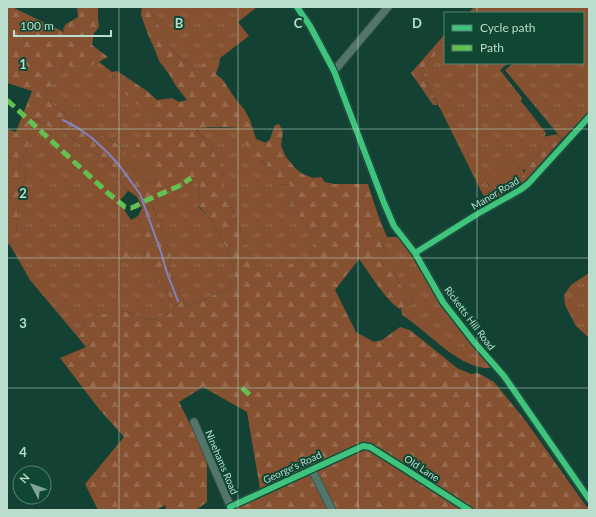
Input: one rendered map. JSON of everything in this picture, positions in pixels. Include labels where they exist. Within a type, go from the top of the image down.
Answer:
[{"type":"street","name":"Ricketts Hill Road","points":[[296,7],[310,26],[334,71],[394,226],[416,253],[444,302],[475,343],[504,376],[589,498]]},
{"type":"street","points":[[334,71],[388,7]]},
{"type":"street","name":"Manor Road","points":[[416,253],[528,184],[589,117]]},
{"type":"street","name":"Ninehams Road","points":[[194,422],[231,508]]},
{"type":"street","name":"George's Road","points":[[231,508],[363,446]]},
{"type":"street","name":"Old Lane","points":[[363,446],[370,447],[469,510]]},
{"type":"street","points":[[312,470],[332,510]]},
{"type":"green space","points":[[7,7],[12,7],[64,32],[63,29],[66,24],[78,17],[77,7],[98,7],[99,27],[94,33],[92,45],[108,57],[90,66],[71,67],[64,64],[58,76],[44,93],[44,98],[67,115],[109,140],[121,145],[126,152],[122,159],[139,174],[147,184],[155,182],[157,179],[133,151],[141,136],[153,124],[160,121],[121,89],[113,78],[112,72],[117,71],[147,91],[157,100],[172,98],[179,102],[187,100],[159,61],[141,15],[142,7],[149,7],[170,47],[181,59],[190,63],[194,71],[208,60],[220,58],[216,74],[223,80],[236,100],[244,109],[250,120],[256,139],[266,143],[270,139],[275,125],[279,124],[283,132],[281,146],[286,157],[301,173],[313,178],[321,177],[325,182],[334,184],[368,184],[387,237],[381,241],[385,252],[400,284],[414,303],[399,309],[383,293],[359,259],[335,290],[356,332],[374,342],[382,340],[400,327],[410,330],[457,368],[471,374],[478,373],[494,382],[525,420],[586,506],[589,507],[589,510],[234,510],[231,506],[260,489],[247,412],[203,387],[179,402],[207,458],[207,502],[196,510],[166,510],[165,505],[157,510],[98,510],[85,484],[124,437],[99,409],[60,358],[86,347],[77,336],[85,323],[102,314],[125,311],[139,317],[153,320],[174,311],[174,307],[164,285],[155,281],[143,266],[145,231],[138,216],[142,208],[137,197],[123,187],[117,171],[106,161],[72,138],[60,126],[53,129],[36,119],[32,120],[26,129],[31,136],[20,167],[26,174],[18,199],[16,231],[10,245],[7,244],[7,129],[16,132],[32,91],[7,83]],"holes":[[[239,127],[239,134],[243,141],[272,171],[280,185],[289,184],[298,195],[289,201],[307,228],[314,243],[310,256],[264,274],[252,261],[224,188],[224,176],[210,142],[202,137],[196,129]],[[193,182],[199,183],[198,205],[211,220],[226,247],[233,266],[234,280],[229,289],[187,306],[175,284],[169,268],[171,255],[151,202]]]},
{"type":"green space","points":[[149,7],[257,7],[238,22],[249,36],[220,58],[212,59],[194,71],[190,63],[181,59],[170,47]]},
{"type":"green space","points":[[474,7],[589,7],[589,112],[562,139],[505,70],[513,64],[584,64],[584,12],[470,12]]},
{"type":"green space","points":[[444,35],[444,46],[421,70],[438,105],[433,105],[411,73]]},
{"type":"green space","points":[[444,46],[444,64],[507,64],[500,70],[522,98],[521,101],[546,133],[537,156],[525,170],[521,169],[513,160],[487,183],[493,189],[483,195],[421,70]]},
{"type":"green space","points":[[99,62],[112,72],[112,77],[146,111],[160,121],[150,172],[157,179],[155,182],[147,184],[139,174],[122,159],[121,145],[91,130],[44,98],[44,93],[58,76],[64,64],[90,66]]},
{"type":"green space","points":[[36,119],[42,123],[60,126],[72,138],[106,161],[117,171],[123,187],[128,191],[118,203],[131,220],[138,216],[145,231],[143,266],[155,281],[164,285],[174,307],[174,311],[153,320],[139,317],[125,311],[85,323],[77,336],[30,280],[10,245],[16,231],[18,199],[26,174],[20,167],[31,136],[26,129],[32,120]]},
{"type":"green space","points":[[239,127],[262,161],[272,171],[280,185],[289,184],[298,195],[289,201],[307,228],[314,243],[310,256],[264,275],[252,261],[224,188],[224,176],[210,142],[202,137],[196,128]]},
{"type":"green space","points":[[557,134],[562,139],[523,183],[492,203],[483,195],[493,189],[499,197],[525,173],[525,170],[537,156],[544,137]]},
{"type":"green space","points":[[513,160],[525,173],[499,197],[487,182]]},
{"type":"green space","points":[[193,182],[199,182],[198,206],[211,220],[226,247],[233,266],[234,280],[229,289],[187,306],[175,284],[169,268],[171,255],[151,202]]},
{"type":"green space","points":[[387,237],[397,237],[403,242],[435,294],[457,326],[491,368],[479,367],[459,358],[402,315],[401,308],[414,303],[400,284],[382,243],[380,242]]},
{"type":"green space","points":[[122,243],[126,243],[133,258],[130,262],[117,252],[118,246]]},
{"type":"green space","points":[[589,273],[589,338],[576,326],[565,305],[564,295],[571,285]]},
{"type":"waterway","points":[[63,120],[92,138],[108,153],[119,165],[140,194],[178,301]]},
{"type":"marked path","points":[[7,100],[125,207],[131,208],[136,206],[179,186],[191,178]]},
{"type":"marked path","points":[[242,388],[252,397]]},
{"type":"cycle path","points":[[297,7],[310,26],[334,71],[394,226],[415,253],[443,302],[475,343],[504,376],[589,499]]},
{"type":"cycle path","points":[[415,253],[528,184],[589,117]]},
{"type":"cycle path","points":[[230,507],[363,446],[370,447],[469,510]]}]
